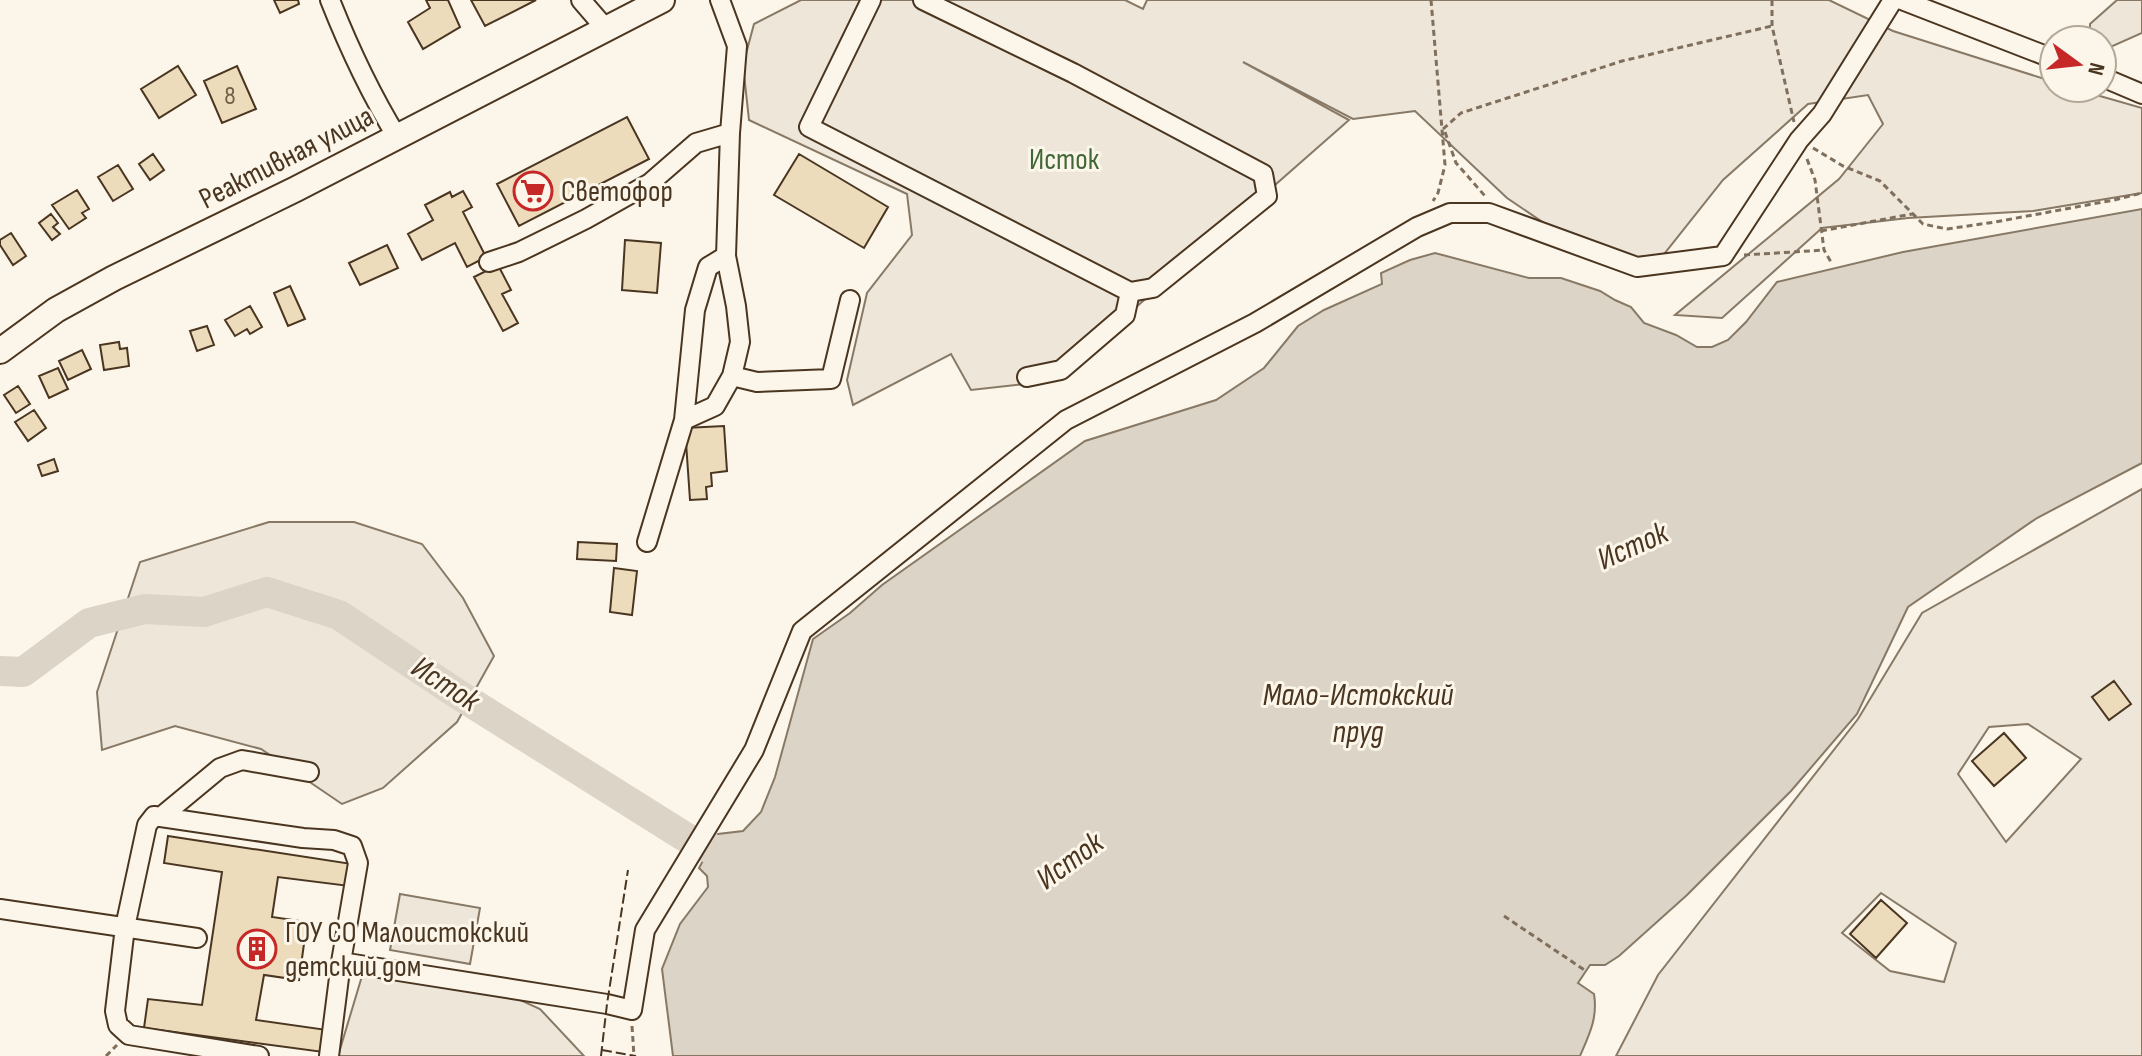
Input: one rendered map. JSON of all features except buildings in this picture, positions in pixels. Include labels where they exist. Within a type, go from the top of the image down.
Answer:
[{"type":"main road","name":"Реактивная улица","points":[[0,351],[56,310],[114,278],[296,189],[662,0]]},
{"type":"street","points":[[330,0],[348,46],[378,107],[397,137]]},
{"type":"street","points":[[581,0],[606,29]]},
{"type":"street","points":[[684,420],[715,406],[732,376],[740,342],[726,256],[730,133],[737,46],[720,0]]},
{"type":"street","points":[[871,0],[809,127],[1130,292],[1153,288],[1267,196],[1263,174],[1073,73],[923,0]]},
{"type":"street","points":[[341,962],[632,1010],[645,930],[754,750],[802,631],[1066,420],[1255,323],[1417,227],[1450,213],[1489,213],[1637,267],[1723,256],[1799,140],[1822,114],[1893,0]]},
{"type":"street","points":[[1902,0],[2038,53]]},
{"type":"street","points":[[2118,84],[2142,94]]},
{"type":"street","points":[[489,262],[519,252],[586,219],[650,183],[696,143],[730,133]]},
{"type":"street","points":[[647,542],[684,420],[695,310],[708,267],[726,256]]},
{"type":"street","points":[[1027,377],[1061,370],[1125,315],[1130,292]]},
{"type":"street","points":[[732,376],[757,382],[831,379],[850,300]]},
{"type":"street","points":[[162,816],[220,768],[242,760],[309,772]]},
{"type":"street","points":[[259,1056],[129,1035],[118,1025],[115,1011],[125,927],[147,825],[154,816],[334,840],[352,846],[358,863],[329,1056]]},
{"type":"street","points":[[0,909],[197,938]]},
{"type":"path","points":[[1417,227],[1438,193],[1445,165],[1431,0]]},
{"type":"path","points":[[1772,0],[1772,26],[1799,140],[1815,180],[1824,250],[1831,262]]},
{"type":"path","points":[[1443,129],[1461,113],[1607,66],[1772,26]]},
{"type":"path","points":[[1443,129],[1456,163],[1490,202],[1489,213]]},
{"type":"path","points":[[1799,140],[1843,166],[1880,181],[1923,224],[1947,229],[2085,206],[2142,193]]},
{"type":"path","points":[[1821,231],[1912,214]]},
{"type":"path","points":[[1723,256],[1824,250]]},
{"type":"path","points":[[1504,916],[1586,971]]},
{"type":"path","points":[[632,1010],[634,1056]]},
{"type":"green space","points":[[801,0],[1125,0],[1143,9],[1147,0],[1829,0],[1893,31],[2038,77],[2038,104],[2118,104],[2118,101],[2142,108],[2142,193],[2033,211],[1908,218],[1822,228],[1722,318],[1675,315],[1839,179],[1883,124],[1868,95],[1808,104],[1723,180],[1653,268],[1581,248],[1507,198],[1415,111],[1353,119],[1243,62],[1349,120],[1052,381],[971,390],[951,354],[853,405],[847,380],[867,293],[912,235],[907,194],[749,120],[743,65],[754,24]]},
{"type":"green space","points":[[2117,0],[2142,0],[2142,33],[2118,44],[2118,24],[2090,24]]},
{"type":"green space","points":[[2142,489],[2142,1056],[1616,1056],[1658,975],[1858,719],[1922,613]],"holes":[[[2028,724],[2081,759],[2006,842],[1958,774],[1989,727]],[[1881,893],[1956,943],[1944,982],[1890,971],[1842,933]]]},
{"type":"green space","points":[[269,522],[354,522],[422,544],[463,598],[494,656],[457,722],[383,788],[342,804],[261,749],[175,726],[102,750],[97,692],[140,562]]},
{"type":"green space","points":[[400,894],[480,908],[470,964],[390,950]]},
{"type":"green space","points":[[365,966],[470,977],[540,1009],[584,1056],[338,1056]]},
{"type":"water","name":"Мало-Истокский пруд","points":[[2142,209],[2142,463],[2037,518],[1908,607],[1857,714],[1791,791],[1687,895],[1619,956],[1605,965],[1590,965],[1578,983],[1594,994],[1595,1011],[1580,1056],[673,1056],[662,969],[680,924],[708,887],[707,876],[699,868],[706,855],[699,850],[703,841],[711,845],[718,834],[743,831],[761,812],[775,777],[813,639],[882,585],[1085,441],[1216,400],[1264,368],[1298,326],[1324,310],[1382,284],[1381,273],[1435,253],[1529,278],[1561,278],[1600,291],[1631,307],[1644,323],[1697,347],[1712,347],[1728,340],[1746,322],[1777,282],[1903,252]]},
{"type":"waterway","name":"Исток","points":[[0,671],[23,672],[89,623],[145,609],[204,612],[267,592],[339,615],[456,693],[682,835],[701,846],[725,852]]},
{"type":"fence","points":[[601,1056],[628,870]]},
{"type":"fence","points":[[602,1050],[636,1056]]},
{"type":"place","name":"Светофор","points":[[533,191]]},
{"type":"place","name":"ГОУ СО Малоистокский детский дом","points":[[257,949]]}]
